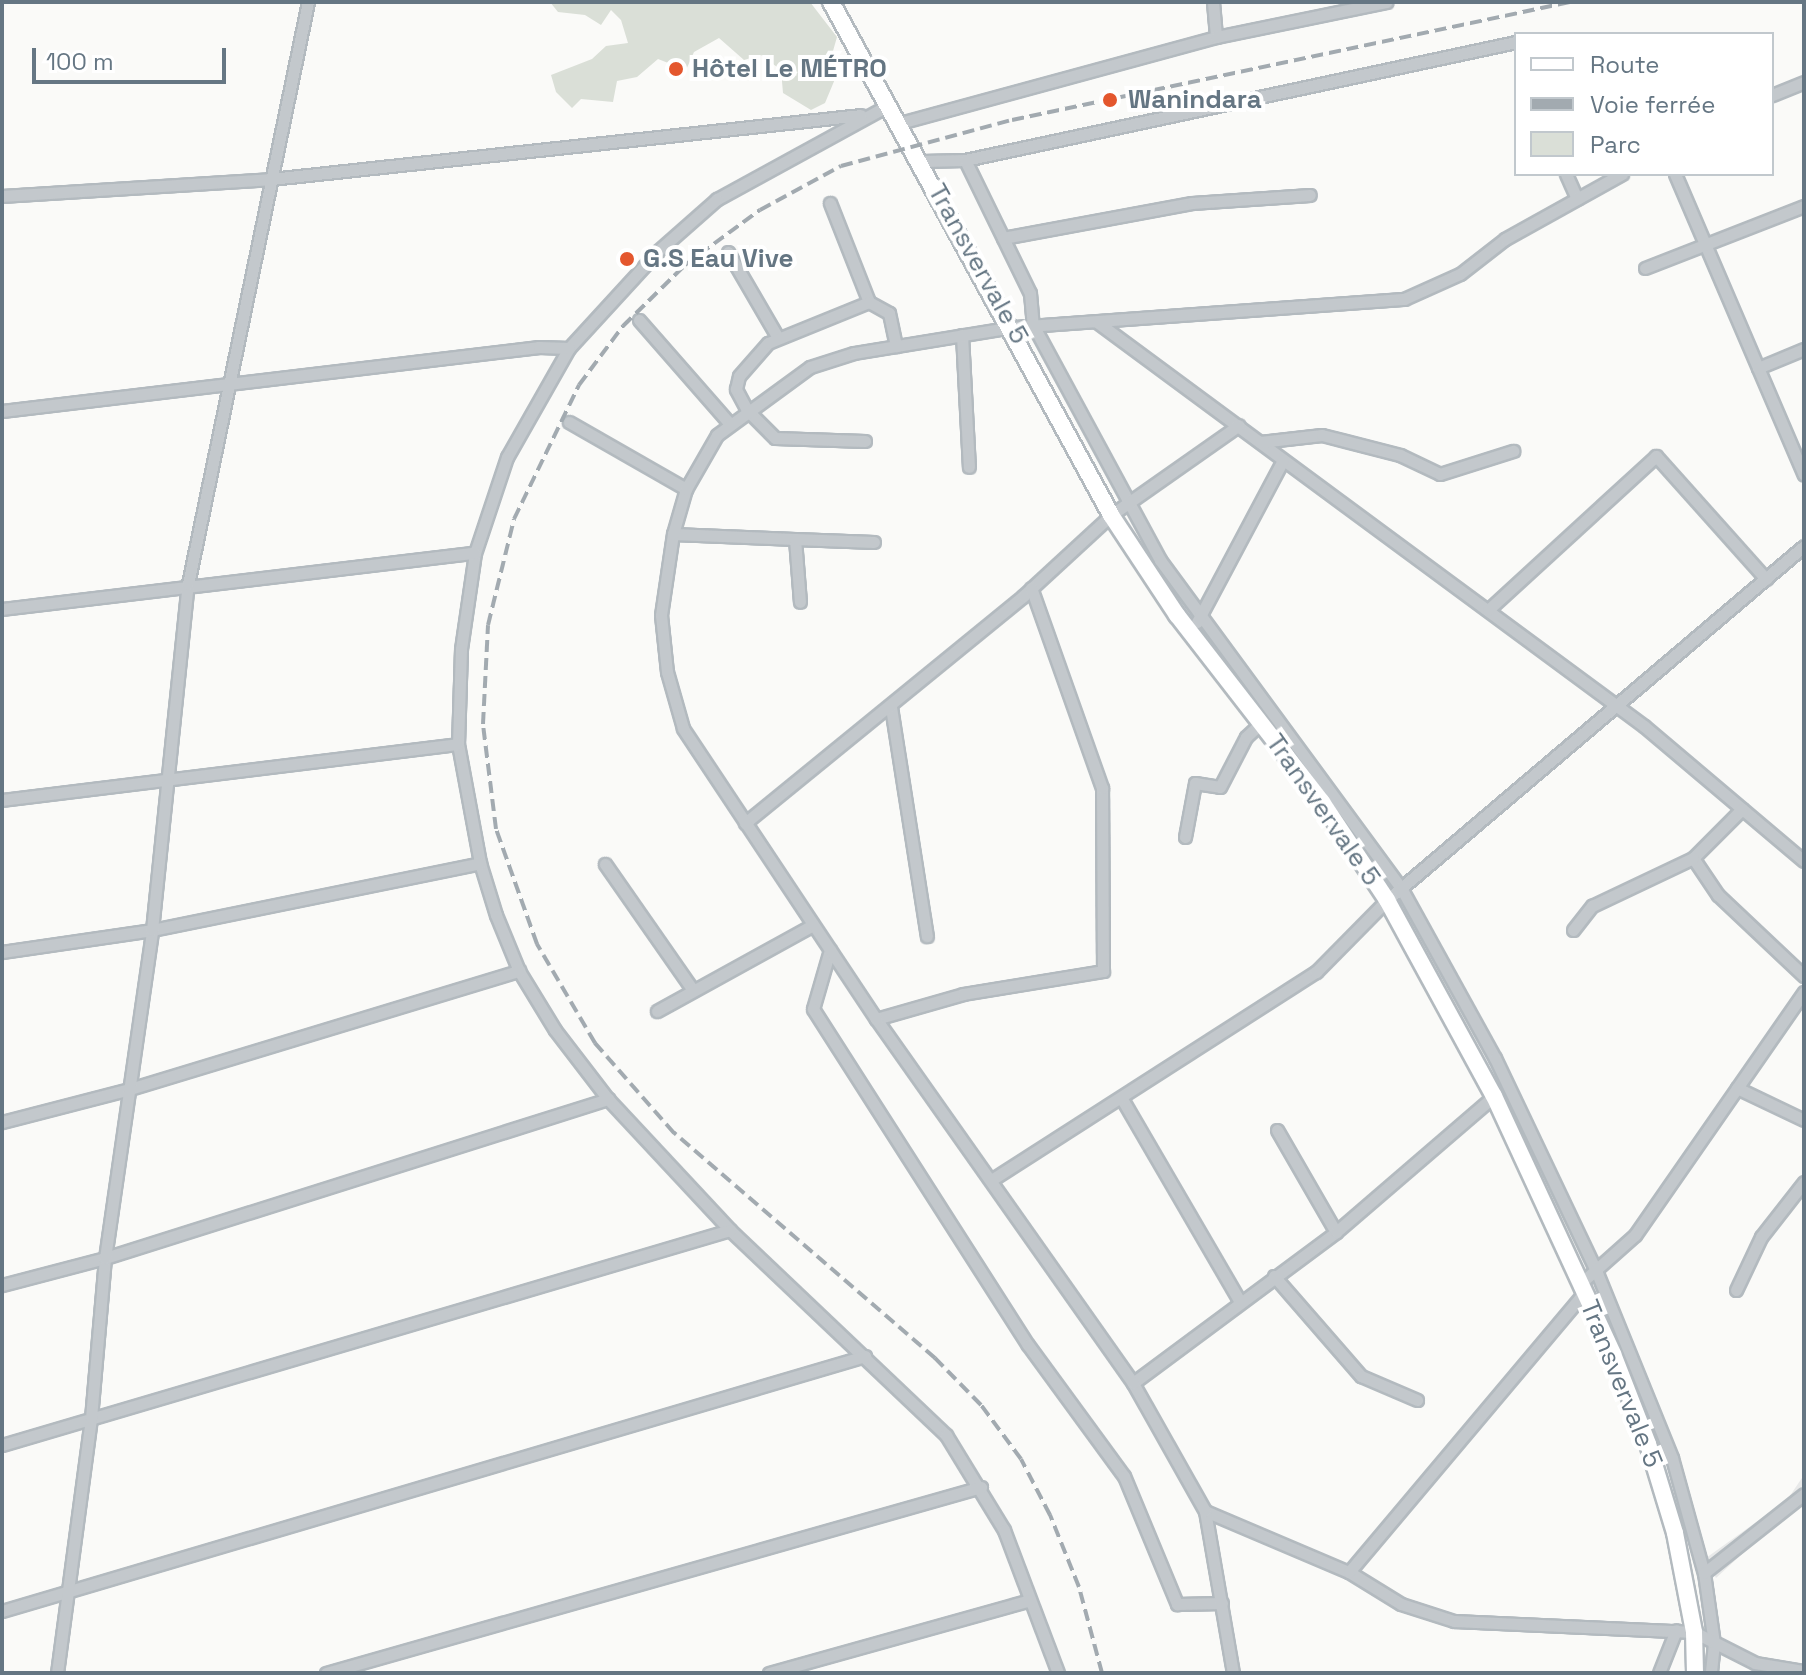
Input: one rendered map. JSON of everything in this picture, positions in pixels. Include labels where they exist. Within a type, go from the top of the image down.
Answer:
[{"type":"main road","name":"Transvervale 5","points":[[831,2],[896,124],[922,161],[1013,327],[1111,515],[1191,633],[1261,723],[1387,900],[1494,1096],[1583,1287],[1648,1444],[1675,1533],[1694,1632],[1695,1673]]},
{"type":"street","points":[[57,1673],[91,1418],[105,1258],[152,930],[188,584],[308,2]]},
{"type":"street","points":[[1213,2],[1216,37]]},
{"type":"street","points":[[896,124],[1216,37],[1386,2]]},
{"type":"street","points":[[922,161],[965,160],[1514,42]]},
{"type":"street","points":[[1774,94],[1804,82]]},
{"type":"street","points":[[887,106],[717,199],[658,251],[569,348],[507,457],[475,553],[461,649],[458,744],[480,863],[519,971],[555,1030],[608,1099],[730,1230],[946,1435],[981,1487],[1004,1530],[1058,1673]]},
{"type":"street","points":[[2,196],[271,179],[867,115]]},
{"type":"street","points":[[965,160],[1030,293],[1033,325],[1129,502],[1200,618],[1247,674],[1401,888],[1495,1058],[1597,1273],[1672,1458],[1704,1573],[1714,1643],[1711,1673]]},
{"type":"street","points":[[1567,176],[1577,199]]},
{"type":"street","points":[[1233,1673],[1205,1511],[1133,1383],[993,1179],[876,1019],[683,728],[667,672],[661,615],[673,534],[686,489],[717,435],[747,410],[810,367],[896,346],[1013,327],[1404,299],[1460,274],[1505,239],[1618,176]]},
{"type":"street","points":[[1676,176],[1804,475]]},
{"type":"street","points":[[1003,238],[1192,203],[1310,195]]},
{"type":"street","points":[[830,203],[869,302],[889,313],[896,346]]},
{"type":"street","points":[[1645,268],[1804,206]]},
{"type":"street","points":[[728,252],[778,338]]},
{"type":"street","points":[[865,441],[775,438],[747,410],[736,389],[739,376],[778,338],[869,302]]},
{"type":"street","points":[[639,320],[730,424]]},
{"type":"street","points":[[1097,322],[1614,704],[1804,861]]},
{"type":"street","points":[[962,335],[969,467]]},
{"type":"street","points":[[2,411],[539,347],[569,348]]},
{"type":"street","points":[[1758,368],[1804,349]]},
{"type":"street","points":[[569,422],[686,489]]},
{"type":"street","points":[[745,823],[891,707],[1111,515],[1239,425]]},
{"type":"street","points":[[1260,442],[1322,435],[1400,455],[1440,474],[1513,451]]},
{"type":"street","points":[[1488,610],[1656,456],[1766,579]]},
{"type":"street","points":[[1191,633],[1283,460]]},
{"type":"street","points":[[673,534],[874,542]]},
{"type":"street","points":[[795,539],[800,602]]},
{"type":"street","points":[[993,1179],[1316,972],[1387,900],[1614,704],[1804,546]]},
{"type":"street","points":[[2,609],[188,584],[475,553]]},
{"type":"street","points":[[876,1019],[963,994],[1103,971],[1102,788],[1031,588]]},
{"type":"street","points":[[891,707],[927,936]]},
{"type":"street","points":[[1185,837],[1195,783],[1220,787],[1246,737],[1261,723]]},
{"type":"street","points":[[2,800],[458,744]]},
{"type":"street","points":[[1573,930],[1592,906],[1693,858],[1742,809]]},
{"type":"street","points":[[1693,858],[1718,895],[1804,976]]},
{"type":"street","points":[[2,952],[152,930],[480,863]]},
{"type":"street","points":[[605,864],[693,990]]},
{"type":"street","points":[[657,1011],[813,925]]},
{"type":"street","points":[[830,950],[813,1009],[1028,1345],[1124,1476],[1177,1604],[1222,1603]]},
{"type":"street","points":[[2,1122],[130,1089],[519,971]]},
{"type":"street","points":[[1349,1572],[1583,1287],[1654,1210],[1804,992]]},
{"type":"street","points":[[1737,1088],[1804,1120]]},
{"type":"street","points":[[1133,1383],[1239,1300],[1336,1232],[1494,1096]]},
{"type":"street","points":[[2,1285],[105,1258],[608,1099]]},
{"type":"street","points":[[1122,1099],[1239,1300]]},
{"type":"street","points":[[1277,1130],[1336,1232]]},
{"type":"street","points":[[1736,1290],[1761,1237],[1804,1182]]},
{"type":"street","points":[[2,1445],[730,1230]]},
{"type":"street","points":[[1274,1276],[1361,1376],[1417,1400]]},
{"type":"street","points":[[2,1611],[865,1356]]},
{"type":"street","points":[[326,1673],[981,1487]]},
{"type":"street","points":[[1704,1573],[1804,1494]]},
{"type":"street","points":[[1205,1511],[1349,1572],[1401,1604],[1454,1621],[1694,1632],[1755,1663],[1804,1671]]},
{"type":"street","points":[[769,1673],[1030,1600]]},
{"type":"street","points":[[1659,1673],[1676,1630]]},
{"type":"shaded area","points":[[1804,1475],[1804,1497],[1716,1578],[1706,1558],[1787,1500]]},
{"type":"green space","points":[[550,2],[810,2],[837,37],[831,58],[838,64],[835,79],[825,103],[811,110],[783,93],[781,70],[761,55],[744,60],[719,38],[694,52],[686,70],[658,59],[637,77],[617,81],[613,102],[581,99],[572,108],[556,92],[551,75],[592,59],[606,46],[628,43],[621,20],[611,10],[601,25],[585,15],[558,12]]},
{"type":"railway","points":[[1102,1673],[1079,1587],[1050,1515],[1021,1459],[981,1405],[935,1358],[674,1133],[595,1043],[537,944],[496,829],[483,724],[488,625],[514,519],[579,385],[623,326],[685,265],[760,210],[841,166],[1012,120],[1570,2]]},
{"type":"place","name":"Hôtel Le MÉTRO","points":[[676,69]]},
{"type":"place","name":"Wanindara","points":[[1110,100]]},
{"type":"place","name":"G.S Eau Vive","points":[[627,259]]}]
